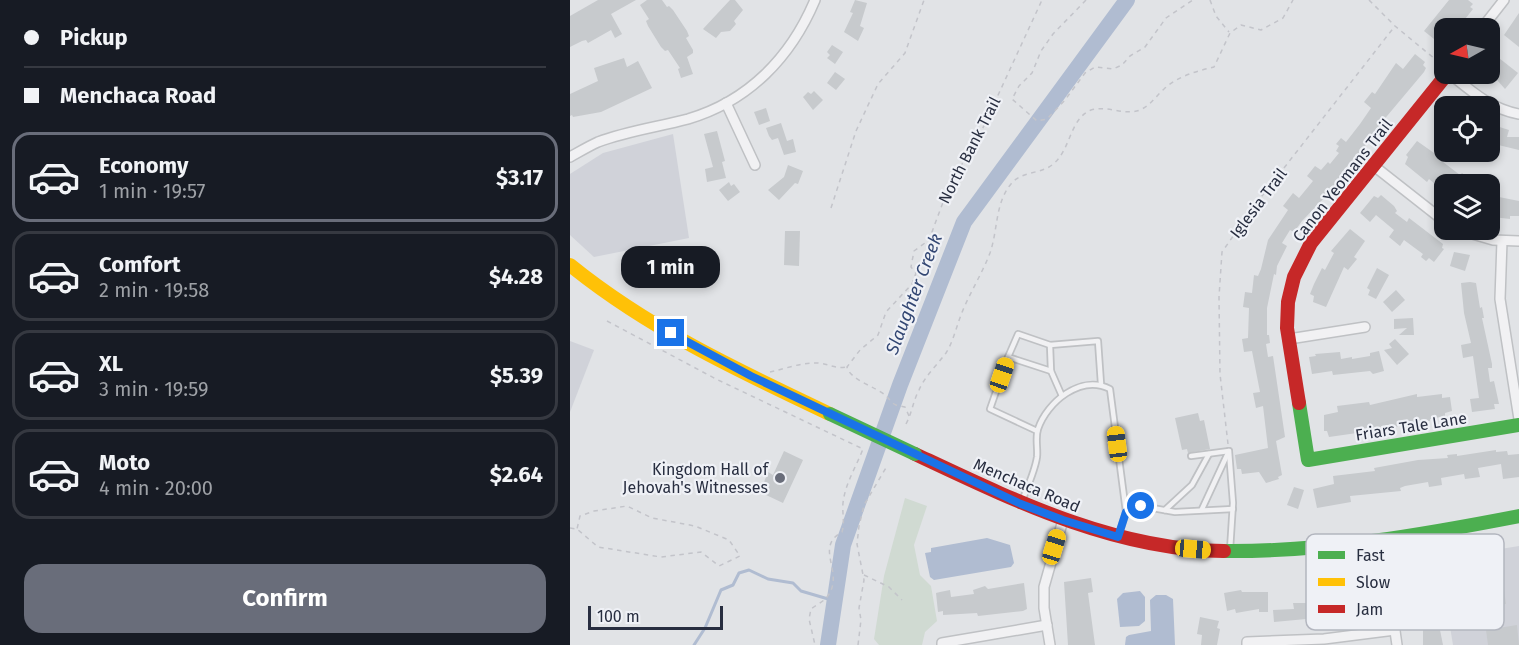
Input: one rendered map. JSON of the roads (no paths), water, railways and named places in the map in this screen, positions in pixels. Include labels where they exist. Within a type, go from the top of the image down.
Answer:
[{"type":"main road","name":"Canon Yeomans Trail","points":[[1308,460],[1289,339],[1288,302],[1299,265],[1311,243],[1374,166],[1436,84]]},
{"type":"main road","name":"Menchaca Road","points":[[570,265],[633,312],[751,376],[1021,504],[1118,537],[1174,547],[1230,552],[1306,550]]},
{"type":"main road","name":"Friars Tale Lane","points":[[1308,460],[1519,425]]},
{"type":"main road","name":"Menchaca Road","points":[[1416,534],[1519,516]]},
{"type":"street","points":[[570,158],[597,142],[695,117],[726,103],[755,85],[779,62],[800,31],[815,0]]},
{"type":"street","points":[[1490,0],[1502,3],[1490,18]]},
{"type":"street","points":[[1463,84],[1501,110],[1519,114]]},
{"type":"street","points":[[726,103],[755,165]]},
{"type":"street","points":[[1374,166],[1434,213]]},
{"type":"street","points":[[1496,240],[1519,241]]},
{"type":"street","points":[[1502,241],[1500,299],[1519,419]]},
{"type":"street","points":[[1289,339],[1365,327]]},
{"type":"street","points":[[1050,645],[1044,587],[1063,520]]},
{"type":"street","points":[[942,645],[942,643],[1047,626]]},
{"type":"street","points":[[1247,645],[1247,642],[1315,640],[1395,630],[1397,645]]},
{"type":"lane","points":[[1037,430],[990,410],[1018,334],[1050,345],[1098,341],[1101,384]]},
{"type":"lane","points":[[1050,345],[1052,371],[1062,396]]},
{"type":"lane","points":[[1008,357],[1052,371]]},
{"type":"lane","points":[[1021,504],[1037,459],[1037,430],[1047,411],[1062,396],[1079,387],[1101,384],[1110,389],[1126,512],[1118,537]]},
{"type":"lane","points":[[1191,456],[1229,451]]},
{"type":"lane","points":[[1229,451],[1233,509],[1230,552]]},
{"type":"lane","points":[[1202,509],[1229,451]]},
{"type":"lane","points":[[1165,510],[1192,485],[1209,454]]},
{"type":"lane","points":[[1126,512],[1141,506],[1175,512],[1233,509]]},
{"type":"water","points":[[987,538],[1010,545],[1014,563],[1011,567],[934,580],[930,577],[925,553],[931,552],[931,548]]},
{"type":"water","points":[[1140,591],[1145,597],[1145,621],[1139,626],[1120,627],[1117,599],[1123,593]]},
{"type":"water","points":[[1156,595],[1166,595],[1173,599],[1175,645],[1125,645],[1126,637],[1129,635],[1151,631],[1150,600]]},
{"type":"waterway","name":"Slaughter Creek","points":[[828,645],[843,545],[900,385],[964,222],[1127,0]]},
{"type":"waterway","points":[[694,645],[705,628],[721,590],[733,585],[739,573],[749,570],[768,579],[793,583],[801,591],[835,601]]},
{"type":"place","name":"Kingdom Hall of Jehovah's Witnesses","points":[[780,478]]}]
